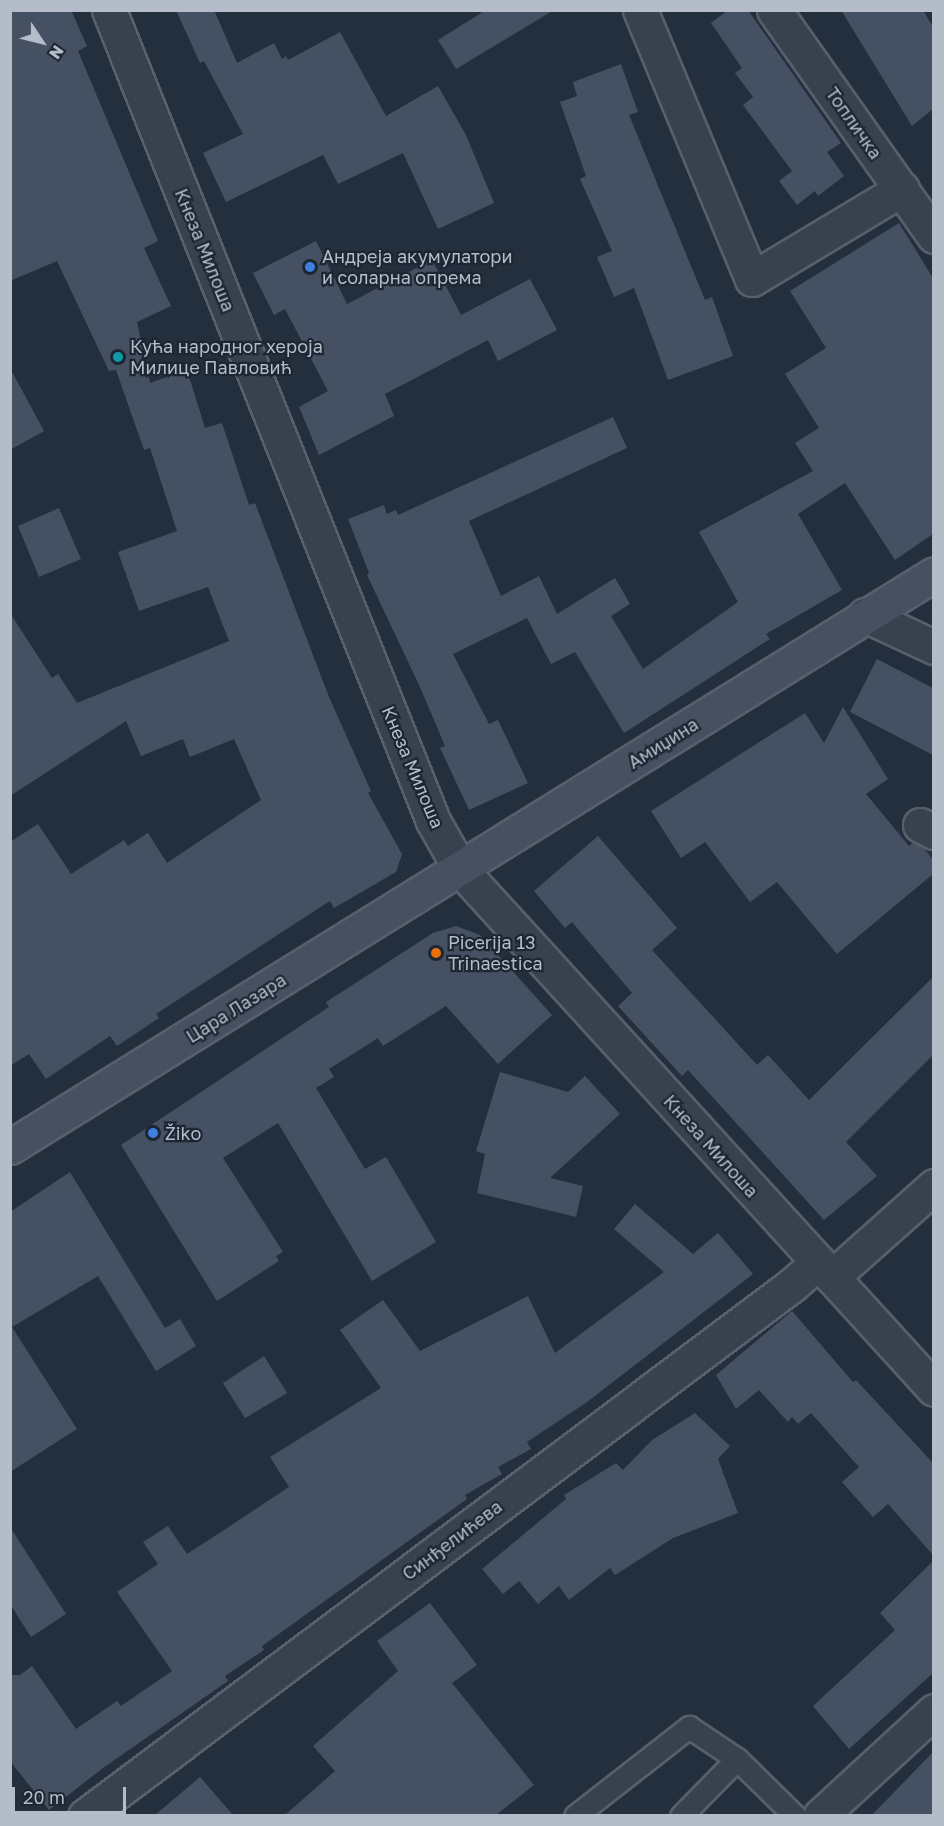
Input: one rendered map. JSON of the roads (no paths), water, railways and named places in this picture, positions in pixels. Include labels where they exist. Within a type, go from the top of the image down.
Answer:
[{"type":"street","name":"Кнеза Милоша","points":[[109,10],[433,821],[461,870],[933,1389]]},
{"type":"street","points":[[640,10],[752,279],[902,189]]},
{"type":"street","name":"Топличка","points":[[774,10],[933,236]]},
{"type":"street","name":"Амиџина","points":[[461,870],[933,574]]},
{"type":"street","points":[[865,615],[933,646]]},
{"type":"street","name":"Цара Лазара","points":[[10,1147],[461,870]]},
{"type":"street","name":"Синђелићева","points":[[85,1815],[773,1299],[825,1269],[933,1186]]},
{"type":"street","points":[[820,1815],[933,1711]]},
{"type":"lane","points":[[575,1815],[689,1727],[737,1759],[795,1815]]},
{"type":"lane","points":[[681,1815],[737,1759]]},
{"type":"place","name":"Андреја акумулатори и соларна опрема","points":[[310,267]]},
{"type":"place","name":"Кућа народног хероја Милице Павловић","points":[[118,357]]},
{"type":"place","name":"Picerija 13 Trinaestica","points":[[436,953]]},
{"type":"place","name":"Žiko","points":[[153,1133]]}]
